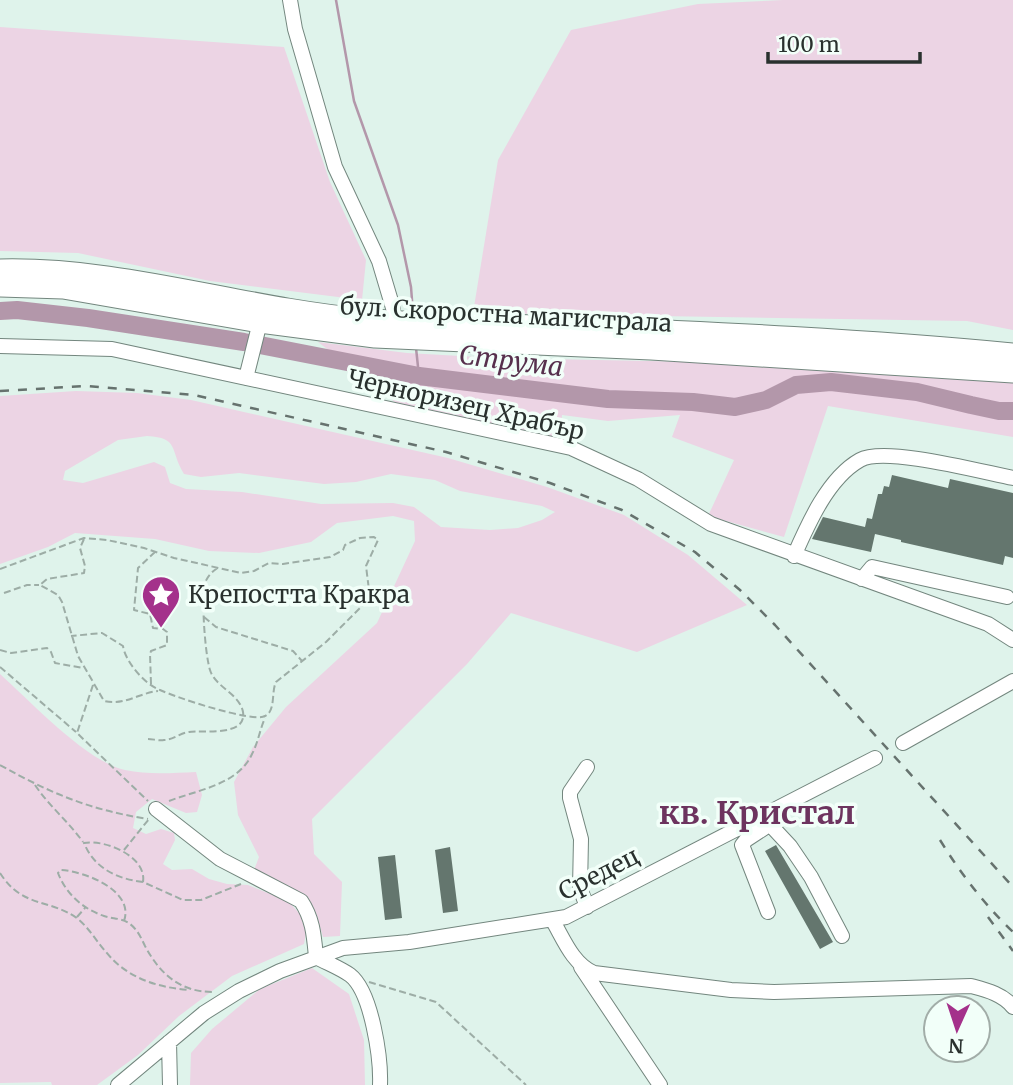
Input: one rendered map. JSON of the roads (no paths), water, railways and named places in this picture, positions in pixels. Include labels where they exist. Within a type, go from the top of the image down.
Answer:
[{"type":"highway","name":"бул. Скоростна магистрала","points":[[0,270],[26,269],[123,280],[313,314],[365,319],[811,339],[1013,354]]},
{"type":"highway","name":"бул. Скоростна магистрала","points":[[0,286],[63,288],[260,326],[340,334],[651,349],[1013,372]]},
{"type":"highway","points":[[365,319],[384,317],[393,307],[398,314],[406,317],[484,324]]},
{"type":"street","points":[[290,0],[295,29],[335,167],[379,261],[393,307]]},
{"type":"street","points":[[248,373],[260,326]]},
{"type":"street","name":"Черноризец Храбър","points":[[0,346],[112,349],[248,373],[571,448],[638,479],[710,524],[988,624],[1013,640]]},
{"type":"street","points":[[794,556],[813,514],[844,472],[861,459],[875,456],[903,457],[1013,478]]},
{"type":"street","points":[[862,579],[872,568],[1007,597]]},
{"type":"street","points":[[903,743],[1013,681]]},
{"type":"street","name":"Средец","points":[[118,1085],[204,1013],[239,991],[316,957],[343,947],[409,942],[553,921],[765,821],[875,758]]},
{"type":"street","points":[[587,767],[570,792],[581,839],[580,888],[587,906]]},
{"type":"street","points":[[156,809],[220,859],[301,901],[308,911],[314,929],[316,957],[352,976],[362,990],[378,1054],[380,1085]]},
{"type":"street","points":[[768,912],[742,845],[765,821],[790,846],[811,877],[842,936]]},
{"type":"street","points":[[553,921],[660,1085]]},
{"type":"street","points":[[576,960],[583,969],[594,973],[731,990],[774,992],[971,986],[990,992],[1008,1001],[1013,1007]]},
{"type":"street","points":[[169,1042],[170,1085]]},
{"type":"street","points":[[136,1085],[141,1067]]},
{"type":"waterway","points":[[336,0],[354,101],[398,225],[411,287],[413,313]]},
{"type":"waterway","name":"Струма","points":[[0,311],[17,310],[88,318],[244,342],[419,376],[608,399],[693,402],[735,407],[766,400],[796,385],[831,382],[917,392],[999,411],[1013,411]]},
{"type":"waterway","points":[[416,348],[419,376]]},
{"type":"railway","points":[[0,391],[86,386],[194,395],[446,452],[550,483],[622,510],[695,552],[740,590],[1013,887]]},
{"type":"railway","points":[[940,840],[992,911],[1013,932]]},
{"type":"railway","points":[[988,917],[1013,951]]},
{"type":"place","name":"Крепостта Кракра","points":[[161,629]]},
{"type":"district","name":"кв. Кристал","points":[[757,813]]}]
